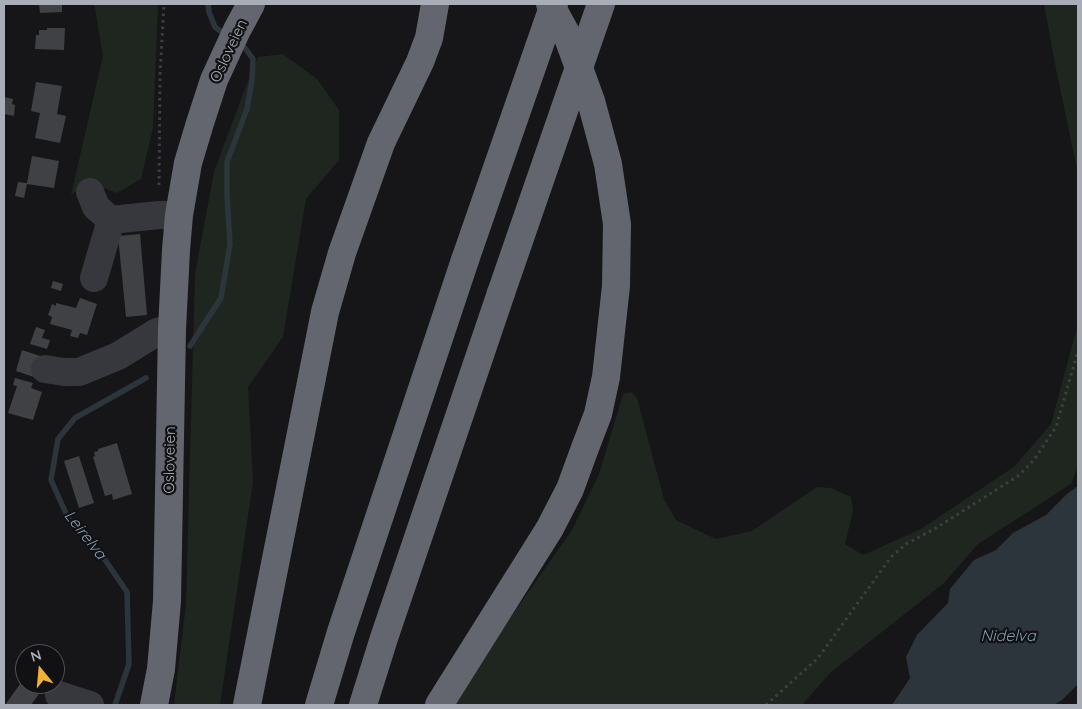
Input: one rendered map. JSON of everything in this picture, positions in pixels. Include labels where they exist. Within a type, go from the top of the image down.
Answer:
[{"type":"highway","name":"Osloveien","points":[[154,705],[161,669],[167,601],[172,329],[179,215],[188,163],[214,80],[251,4]]},
{"type":"highway","points":[[247,705],[325,312],[342,254],[381,143],[429,38],[435,4]]},
{"type":"highway","points":[[439,705],[550,528],[570,489],[598,414],[606,377],[616,286],[616,224],[608,164],[591,101],[568,35],[550,4]]},
{"type":"highway","points":[[319,705],[341,632],[465,260],[554,4]]},
{"type":"highway","points":[[363,705],[501,293],[601,4]]},
{"type":"lane","points":[[90,192],[96,207],[111,220],[179,215]]},
{"type":"lane","points":[[94,278],[111,220]]},
{"type":"lane","points":[[44,369],[79,372],[118,356],[157,332],[172,329]]},
{"type":"lane","points":[[59,695],[90,705]]},
{"type":"path","points":[[163,13],[164,4]]},
{"type":"path","points":[[766,705],[818,658],[891,557],[906,544],[936,528],[1018,476],[1034,460],[1056,427],[1078,351]]},
{"type":"shaded area","points":[[93,4],[158,4],[153,128],[141,179],[117,193],[99,186],[76,191],[71,195],[103,56]]},
{"type":"shaded area","points":[[1044,4],[1078,4],[1078,174],[1056,69]]},
{"type":"shaded area","points":[[283,54],[317,79],[339,110],[339,160],[306,199],[283,337],[248,387],[253,482],[220,705],[174,705],[186,603],[195,274],[214,172],[243,94],[258,57]]},
{"type":"shaded area","points":[[1078,324],[1078,467],[1071,484],[978,544],[944,583],[830,673],[802,705],[449,705],[572,530],[599,474],[623,394],[631,392],[637,398],[664,499],[676,520],[716,539],[752,531],[817,487],[831,488],[851,497],[853,511],[845,544],[863,555],[921,529],[1015,466],[1051,424]]},
{"type":"water","name":"Nidelva","points":[[1078,486],[1078,684],[1062,700],[1054,705],[892,705],[910,678],[906,657],[917,635],[948,603],[950,589],[974,560],[996,550],[1013,533],[1046,515],[1068,493]]},
{"type":"building","points":[[39,4],[62,4],[62,12],[40,13]]},
{"type":"building","points":[[47,28],[65,28],[64,50],[35,49],[36,35],[39,35],[39,30],[47,30]]},
{"type":"building","points":[[36,82],[62,86],[57,114],[66,116],[60,143],[35,138],[40,113],[31,111]]},
{"type":"building","points":[[4,97],[13,99],[12,104],[15,105],[14,116],[4,114]]},
{"type":"building","points":[[32,156],[59,161],[54,188],[27,184],[24,198],[15,196],[18,182],[27,183]]},
{"type":"building","points":[[140,234],[147,315],[126,317],[118,236]]},
{"type":"building","points":[[53,281],[63,284],[61,291],[51,288]]},
{"type":"building","points":[[80,298],[97,304],[87,335],[80,333],[78,338],[70,336],[72,330],[50,324],[52,317],[48,315],[52,304],[56,306],[56,303],[76,308]]},
{"type":"building","points":[[36,327],[45,330],[42,338],[50,340],[47,349],[30,344]]},
{"type":"building","points":[[22,350],[43,357],[37,378],[16,371]]},
{"type":"building","points":[[15,378],[33,383],[31,388],[42,392],[33,420],[8,413],[17,386],[13,385]]},
{"type":"building","points":[[117,443],[132,494],[113,500],[112,494],[105,496],[93,457],[95,456],[94,452],[98,451],[98,449]]},
{"type":"building","points":[[79,456],[94,503],[79,508],[64,461]]},
{"type":"building","points":[[15,691],[15,694],[39,694],[31,705],[5,705]]},
{"type":"waterway","name":"Leirelva","points":[[208,4],[215,27],[226,35]]},
{"type":"waterway","name":"Leirelva","points":[[190,346],[221,298],[230,244],[227,162],[247,109],[252,80],[253,59],[245,48],[238,43]]},
{"type":"waterway","name":"Leirelva","points":[[115,705],[129,664],[127,592],[101,554],[68,518],[51,480],[58,439],[75,418],[146,378]]}]
